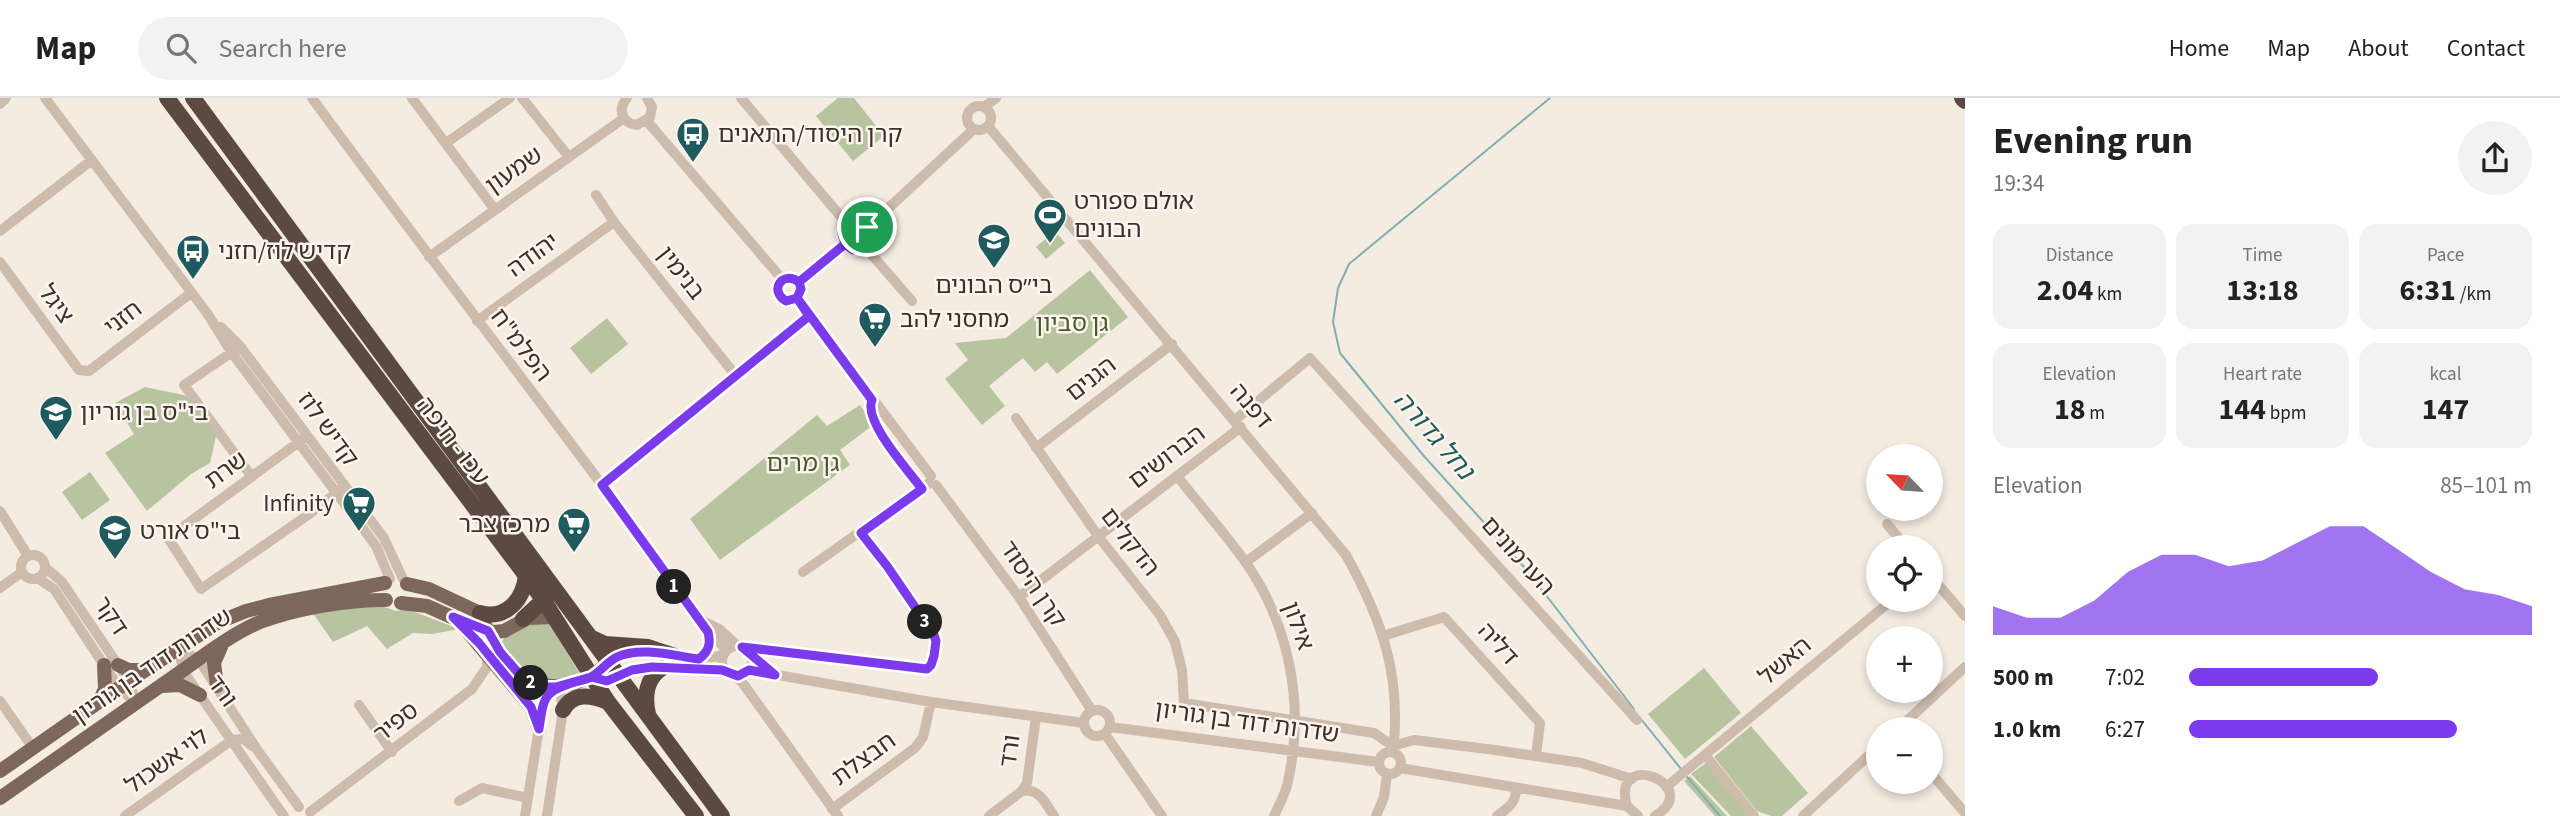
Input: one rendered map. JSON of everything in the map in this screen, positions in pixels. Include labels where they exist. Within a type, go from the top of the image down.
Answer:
[{"type":"highway","name":"עכו - חיפה","points":[[167,98],[526,576],[548,593],[591,637],[649,720],[722,816]]},
{"type":"highway","name":"עכו - חיפה","points":[[193,98],[548,593],[554,617],[591,677],[696,816]]},
{"type":"highway","points":[[480,613],[494,615],[512,607],[522,593],[526,576]]},
{"type":"highway","points":[[523,619],[548,593]]},
{"type":"highway","points":[[591,637],[605,644],[648,647],[678,657]]},
{"type":"highway","points":[[649,720],[646,689],[653,676],[664,667]]},
{"type":"highway","points":[[562,710],[570,700],[578,697],[594,697],[608,702]]},
{"type":"main road","points":[[386,600],[382,592],[396,581],[409,593],[401,603]]},
{"type":"main road","name":"שדרות דוד בן גוריון","points":[[0,771],[179,648],[219,622],[246,611],[303,597],[396,581],[429,589],[480,613]]},
{"type":"main road","name":"שדרות דוד בן גוריון","points":[[0,798],[225,642],[259,623],[350,602],[386,600],[393,604],[401,603]]},
{"type":"main road","points":[[401,603],[426,606],[488,631],[504,631],[523,619],[554,617]]},
{"type":"main road","points":[[480,613],[493,652],[531,707],[539,729]]},
{"type":"main road","points":[[453,617],[528,681],[544,687],[556,687],[591,677],[610,662]]},
{"type":"main road","points":[[493,652],[504,631]]},
{"type":"main road","points":[[217,685],[214,663],[217,652],[225,642]]},
{"type":"main road","points":[[99,702],[111,665],[129,670],[146,670]]},
{"type":"main road","points":[[160,687],[180,685],[200,695]]},
{"type":"street","points":[[0,104],[6,98]]},
{"type":"street","name":"קדיש לוז","points":[[45,98],[303,439],[340,490],[396,581]]},
{"type":"street","name":"הפלמ\"ח","points":[[312,98],[602,485],[696,618],[708,632],[733,649]]},
{"type":"street","points":[[412,98],[495,210]]},
{"type":"street","points":[[446,144],[510,98]]},
{"type":"street","points":[[522,98],[569,157]]},
{"type":"street","points":[[627,98],[621,109],[624,118],[637,125],[647,121],[652,112],[647,98]]},
{"type":"street","points":[[741,98],[848,224]]},
{"type":"street","points":[[965,98],[978,107],[991,115],[988,126],[981,130],[974,128],[967,118],[978,107],[996,98]]},
{"type":"street","name":"שמעון","points":[[429,257],[624,118]]},
{"type":"street","points":[[647,121],[782,279]]},
{"type":"street","name":"דפנה","points":[[988,126],[1346,555],[1366,592],[1391,664],[1396,701],[1393,749]]},
{"type":"street","points":[[867,227],[974,128]]},
{"type":"street","points":[[0,231],[92,160]]},
{"type":"street","name":"בנימין","points":[[596,195],[614,222],[736,376]]},
{"type":"street","name":"יהודה","points":[[477,321],[614,222]]},
{"type":"street","points":[[859,222],[867,227],[870,239],[865,247],[853,250],[845,244],[842,233],[848,224],[859,222]]},
{"type":"street","points":[[799,282],[845,244]]},
{"type":"street","points":[[865,247],[912,301]]},
{"type":"street","name":"ציגל","points":[[0,262],[79,370]]},
{"type":"street","points":[[789,277],[799,282],[801,289],[797,298],[790,301],[779,296],[778,285],[782,279],[789,277]]},
{"type":"street","name":"חזני","points":[[79,370],[89,370],[191,293]]},
{"type":"street","points":[[602,485],[809,316],[797,298]]},
{"type":"street","name":"קרן היסוד","points":[[809,316],[872,400],[870,412],[875,425],[930,483],[1018,597],[1092,711]]},
{"type":"street","name":"הגנים","points":[[1036,448],[1172,344]]},
{"type":"street","points":[[236,349],[184,385],[251,477]]},
{"type":"street","name":"הברושים","points":[[1018,597],[1177,476],[1310,358]]},
{"type":"street","name":"הערמונים","points":[[1310,358],[1637,720]]},
{"type":"street","name":"הדקלים","points":[[1016,418],[1098,536],[1144,593],[1175,642],[1182,670],[1184,703]]},
{"type":"street","name":"שרת","points":[[303,439],[168,538],[201,589],[340,490]]},
{"type":"street","name":"אילון","points":[[1177,476],[1246,562],[1284,643],[1293,676],[1296,722],[1288,784],[1274,816]]},
{"type":"street","points":[[803,572],[930,483]]},
{"type":"street","points":[[0,511],[28,556]]},
{"type":"street","points":[[1246,562],[1312,513]]},
{"type":"street","points":[[1887,524],[1896,535]]},
{"type":"street","points":[[610,662],[630,654],[649,653],[699,659],[714,658],[733,649],[927,669],[934,656],[934,635],[861,533]]},
{"type":"street","points":[[28,556],[39,557],[45,567],[37,578],[30,579],[22,572],[22,561],[28,556]]},
{"type":"street","name":"דקר","points":[[45,567],[62,582],[136,703]]},
{"type":"street","points":[[0,588],[22,572]]},
{"type":"street","name":"דקר","points":[[37,578],[54,589],[111,665]]},
{"type":"street","points":[[1943,590],[1965,616]]},
{"type":"street","name":"האשל","points":[[1666,787],[1878,612]]},
{"type":"street","name":"דליה","points":[[1383,636],[1444,617],[1540,723],[1536,756]]},
{"type":"street","name":"הפלמ\"ח","points":[[696,618],[719,629],[733,649]]},
{"type":"street","points":[[699,659],[710,643],[708,632]]},
{"type":"street","name":"ורד","points":[[179,648],[199,660],[258,751],[299,807]]},
{"type":"street","name":"ורד","points":[[179,648],[183,671],[285,816]]},
{"type":"street","points":[[733,649],[752,656],[775,675]]},
{"type":"street","points":[[733,649],[722,662],[730,674],[742,682],[835,812]]},
{"type":"street","name":"ספיר","points":[[312,814],[479,682],[493,652]]},
{"type":"street","points":[[752,656],[748,672],[752,696]]},
{"type":"street","points":[[591,677],[607,681],[639,669],[664,667],[730,674],[748,672],[931,702],[1084,723]]},
{"type":"street","points":[[1911,717],[1965,667]]},
{"type":"street","points":[[525,816],[539,729],[547,696],[556,687],[561,696],[562,710],[547,816]]},
{"type":"street","points":[[0,701],[33,748]]},
{"type":"street","name":"חבצלת","points":[[835,812],[915,748],[923,737],[931,702]]},
{"type":"street","name":"שדרות דוד בן גוריון","points":[[1184,703],[1374,733],[1393,749]]},
{"type":"street","points":[[359,705],[392,751]]},
{"type":"street","points":[[1107,730],[1097,737],[1089,734],[1084,723],[1087,715],[1100,710],[1107,714],[1107,730],[1162,816]]},
{"type":"street","name":"ורד","points":[[989,816],[1022,791],[1030,772],[1036,717]]},
{"type":"street","name":"שדרות דוד בן גוריון","points":[[1107,730],[1378,762]]},
{"type":"street","points":[[236,745],[244,739],[258,751]]},
{"type":"street","points":[[1393,749],[1400,760],[1400,768],[1396,773],[1387,774],[1378,762],[1382,755],[1393,749],[1414,740],[1582,762],[1632,779]]},
{"type":"street","name":"לוי אשכול","points":[[125,816],[217,752],[236,745]]},
{"type":"street","points":[[533,764],[536,758],[545,755],[552,760],[554,766]]},
{"type":"street","points":[[1705,755],[1754,816]]},
{"type":"street","points":[[1802,816],[1866,758]]},
{"type":"street","points":[[1400,768],[1627,806],[1638,816]]},
{"type":"street","points":[[1376,816],[1384,797],[1387,774]]},
{"type":"street","points":[[1627,806],[1625,791],[1632,779],[1645,774],[1651,775],[1663,781],[1666,787],[1668,798],[1663,814]]},
{"type":"street","points":[[1943,787],[1965,813]]},
{"type":"street","points":[[459,801],[482,788],[528,798]]},
{"type":"street","points":[[1497,816],[1511,807],[1516,789]]},
{"type":"street","points":[[1022,791],[1031,790],[1038,793],[1054,816]]},
{"type":"street","points":[[285,816],[290,810],[299,807],[312,814]]},
{"type":"green space","points":[[838,98],[854,98],[884,136],[853,161],[816,116]]},
{"type":"green space","name":"אולם ספורט הבונים","points":[[1055,231],[1065,243],[1046,259],[1036,247]]},
{"type":"green space","name":"גן סביון","points":[[1090,270],[1128,317],[1057,374],[1047,362],[1035,372],[1023,358],[989,386],[1005,406],[982,425],[945,379],[968,360],[955,343],[1006,338]]},
{"type":"green space","points":[[607,318],[628,344],[591,374],[570,348]]},
{"type":"green space","points":[[145,387],[188,396],[216,436],[210,463],[191,474],[147,511],[105,453],[134,434],[115,403]]},
{"type":"green space","name":"גן מרים","points":[[860,405],[873,425],[840,450],[850,465],[720,560],[690,519],[817,415],[827,426]]},
{"type":"green space","points":[[90,472],[110,500],[82,520],[62,492]]},
{"type":"green space","points":[[350,606],[381,606],[396,611],[407,609],[459,629],[432,634],[413,633],[387,649],[367,626],[333,642],[312,612]]},
{"type":"green space","points":[[549,622],[581,676],[558,683],[529,679],[501,644],[509,632],[515,629]]},
{"type":"green space","points":[[1704,668],[1741,713],[1685,759],[1648,714]]},
{"type":"green space","points":[[1751,726],[1808,793],[1782,816],[1771,816],[1757,811],[1714,757]]},
{"type":"green space","points":[[1706,763],[1749,816],[1731,816],[1691,774]]},
{"type":"green space","points":[[1690,776],[1727,816],[1715,816],[1684,781]]},
{"type":"waterway","name":"נחל גדורה","points":[[1550,98],[1349,264],[1338,288],[1333,322],[1340,353],[1423,455],[1525,568],[1634,709]]},
{"type":"waterway","name":"נחל גדורה","points":[[1641,719],[1681,769]]},
{"type":"waterway","name":"נחל גדורה","points":[[1687,777],[1720,816]]},
{"type":"place","name":"קרן היסוד/התאנים","points":[[693,164]]},
{"type":"place","name":"אולם ספורט הבונים","points":[[1050,245]]},
{"type":"place","name":"בי״ס הבונים","points":[[994,270]]},
{"type":"place","name":"קדיש לוז/חזני","points":[[193,281]]},
{"type":"place","name":"מחסני להב","points":[[875,349]]},
{"type":"place","name":"בי\"ס בן גוריון","points":[[56,442]]},
{"type":"place","name":"Infinity","points":[[359,533]]},
{"type":"place","name":"מרכז צבר","points":[[574,554]]},
{"type":"place","name":"בי\"ס אורט","points":[[115,561]]},
{"type":"route","points":[[867,227],[859,222],[848,224],[842,233],[845,244],[799,282],[793,278],[785,278],[779,282],[777,289],[779,296],[786,301],[797,298],[872,400],[870,412],[875,425],[922,489],[861,533],[934,635],[936,649],[930,667],[927,669],[742,647],[775,675],[749,670],[742,675],[733,676],[722,670],[652,667],[632,670],[607,681],[591,677],[556,687],[544,687],[520,675],[492,641],[488,631],[453,617],[479,643],[531,707],[539,729],[542,709],[551,691],[556,687],[568,684],[591,677],[617,657],[649,653],[699,659],[708,649],[708,632],[602,485],[809,316],[797,298],[801,289],[799,282],[845,244],[853,250],[865,247],[870,239],[867,227]]}]
